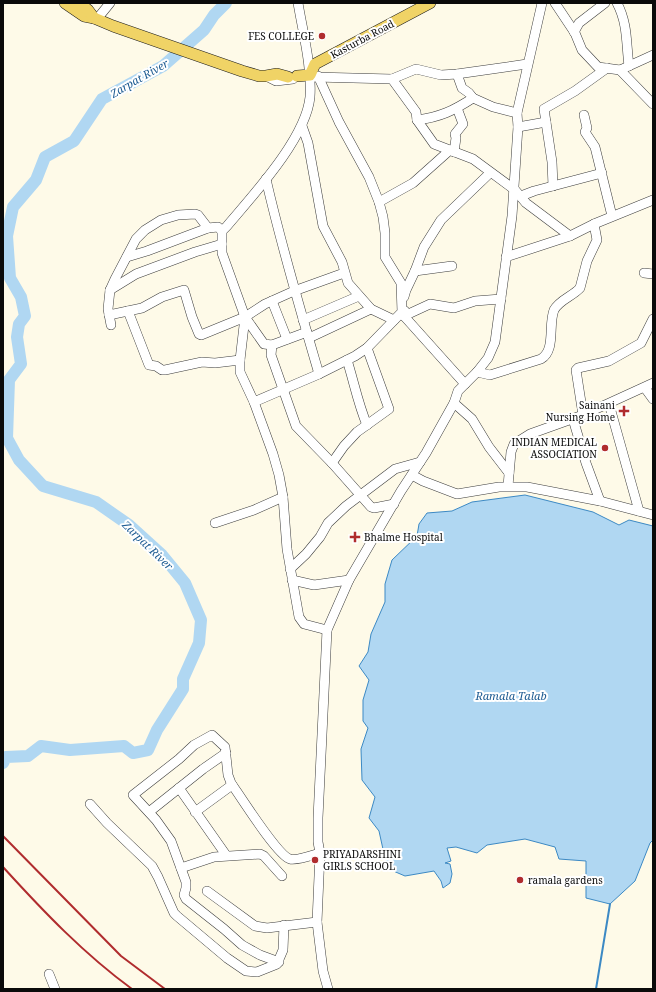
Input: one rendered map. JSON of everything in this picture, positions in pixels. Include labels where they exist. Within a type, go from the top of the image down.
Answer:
[{"type":"main road","points":[[65,3],[84,16],[242,71],[266,76],[277,74],[312,76]]},
{"type":"main road","points":[[79,3],[96,19]]},
{"type":"main road","name":"Kasturba Road","points":[[312,76],[315,64],[430,3]]},
{"type":"street","points":[[96,19],[110,3]]},
{"type":"street","points":[[222,231],[228,226],[272,172],[302,126],[310,98],[312,76],[298,3]]},
{"type":"street","points":[[328,989],[323,971],[318,922],[320,853],[318,842],[318,818],[327,630],[349,580],[420,462],[454,403],[458,391],[477,372],[488,358],[495,342],[512,216],[518,193],[517,113],[542,3]]},
{"type":"street","points":[[555,3],[574,32],[582,50],[598,67],[620,70],[653,55]]},
{"type":"street","points":[[574,32],[579,23],[605,3]]},
{"type":"street","points":[[617,3],[622,12],[627,30],[627,50],[630,66]]},
{"type":"street","points":[[266,76],[276,81],[312,76],[392,79],[416,69],[442,75],[528,64]]},
{"type":"street","points":[[553,186],[552,162],[544,108],[575,91],[607,68]]},
{"type":"street","points":[[620,70],[653,104]]},
{"type":"street","points":[[457,74],[462,88],[473,98],[493,107],[517,113]]},
{"type":"street","points":[[312,76],[340,122],[369,177],[379,202],[385,233],[385,257],[401,283],[404,313],[465,384]]},
{"type":"street","points":[[392,79],[416,112],[417,120],[434,144],[473,159],[518,193],[526,202],[570,236]]},
{"type":"street","points":[[417,120],[438,116],[457,108],[473,98]]},
{"type":"street","points":[[379,202],[413,183],[452,151],[456,138],[455,134],[463,124],[457,108]]},
{"type":"street","points":[[584,115],[587,128],[586,132],[594,146],[612,216]]},
{"type":"street","points":[[518,127],[546,122]]},
{"type":"street","points":[[302,126],[308,143],[323,226],[341,260],[348,283],[371,309],[394,320]]},
{"type":"street","points":[[404,313],[404,296],[424,247],[441,220],[490,173]]},
{"type":"street","points":[[518,193],[534,191],[602,173]]},
{"type":"street","points":[[266,179],[294,291],[319,374]]},
{"type":"street","points":[[506,257],[570,236],[612,216],[653,200]]},
{"type":"street","points":[[111,325],[108,305],[110,290],[140,235],[155,223],[170,217],[194,214],[198,216],[208,228]]},
{"type":"street","points":[[477,372],[490,374],[541,360],[545,357],[549,349],[554,310],[559,304],[580,288],[587,261],[597,240],[594,224]]},
{"type":"street","points":[[127,257],[151,250],[208,228],[218,227],[222,231],[222,253],[245,317],[264,344],[272,345],[287,339],[308,335],[371,309]]},
{"type":"street","points":[[110,290],[136,274],[195,252],[222,244]]},
{"type":"street","points":[[415,272],[452,266]]},
{"type":"street","points":[[109,315],[145,307],[157,299],[183,290],[185,291],[192,317],[200,335],[245,317],[272,301],[294,291],[344,273]]},
{"type":"street","points":[[303,320],[360,296]]},
{"type":"street","points":[[254,402],[319,374],[347,360],[367,348],[394,320],[404,313],[430,304],[454,308],[475,301],[501,299]]},
{"type":"street","points":[[272,301],[287,339]]},
{"type":"street","points":[[128,311],[149,365],[165,370],[202,362],[215,363],[240,360]]},
{"type":"street","points":[[245,317],[240,372],[254,402],[279,475],[283,497],[287,549],[298,614],[304,624],[327,630]]},
{"type":"street","points":[[584,415],[576,370],[578,368],[609,361],[641,343],[653,319]]},
{"type":"street","points":[[272,345],[271,355],[296,426],[332,463],[372,508],[394,504]]},
{"type":"street","points":[[332,463],[351,438],[366,425],[389,409],[367,348]]},
{"type":"street","points":[[347,360],[355,385],[359,406],[366,425]]},
{"type":"street","points":[[508,486],[511,448],[514,444],[530,434],[584,415],[649,385],[653,399]]},
{"type":"street","points":[[454,403],[472,419],[489,447],[509,473]]},
{"type":"street","points":[[609,404],[639,511]]},
{"type":"street","points":[[573,418],[586,463],[600,501]]},
{"type":"street","points":[[290,569],[309,551],[320,537],[328,523],[346,506],[395,468],[420,462]]},
{"type":"street","points":[[412,475],[456,494],[508,486],[527,487],[600,501],[653,515]]},
{"type":"street","points":[[215,523],[254,510],[283,497]]},
{"type":"street","points":[[292,580],[314,585],[349,580]]},
{"type":"street","points":[[279,962],[260,955],[242,945],[186,898],[184,894],[186,885],[172,842],[160,824],[133,796],[194,745],[212,735],[225,747],[228,775],[232,785],[265,833],[286,857],[293,860],[320,853]]},
{"type":"street","points":[[149,812],[203,769],[226,753]]},
{"type":"street","points":[[195,812],[232,785]]},
{"type":"street","points":[[179,788],[226,855]]},
{"type":"street","points":[[90,804],[107,823],[152,866],[175,914],[227,958],[246,971],[257,972],[275,966],[279,962],[284,947],[284,925]]},
{"type":"street","points":[[181,868],[214,857],[226,855],[262,855],[282,876]]},
{"type":"street","points":[[207,891],[253,925],[266,928],[318,922]]},
{"type":"street","points":[[48,974],[55,989]]},
{"type":"water","name":"Ramala Talab","points":[[525,495],[593,512],[619,525],[629,520],[653,526],[653,840],[650,843],[635,881],[610,904],[586,898],[586,861],[559,859],[555,847],[525,839],[487,845],[477,853],[456,847],[447,848],[451,861],[445,863],[450,864],[452,874],[450,883],[443,888],[441,881],[434,871],[405,876],[391,870],[386,863],[379,831],[369,818],[375,797],[362,780],[361,749],[368,728],[363,721],[363,700],[369,680],[359,666],[368,652],[371,634],[385,602],[385,584],[392,560],[417,536],[419,524],[427,513],[452,511],[472,502]]},
{"type":"waterway","name":"Zarpat River","points":[[3,763],[6,757],[28,756],[41,746],[70,750],[124,746],[133,753],[148,750],[157,730],[183,689],[183,679],[199,643],[201,620],[185,583],[162,555],[129,525],[96,502],[43,486],[19,460],[7,438],[9,380],[21,364],[17,337],[19,324],[25,316],[21,297],[10,278],[7,236],[13,207],[36,180],[45,157],[74,141],[102,99],[163,66],[204,30],[214,15],[226,3]]},
{"type":"waterway","name":"Zarpat River","points":[[3,410],[8,408]]},
{"type":"waterway","points":[[596,989],[610,904]]},
{"type":"railway","points":[[3,836],[121,956],[165,989]]},
{"type":"railway","points":[[3,867],[64,931],[114,976],[132,989]]},
{"type":"place","name":"FES COLLEGE","points":[[322,36]]},
{"type":"place","name":"Sainani Nursing Home","points":[[624,411]]},
{"type":"place","name":"INDIAN MEDICAL ASSOCIATION","points":[[605,448]]},
{"type":"place","name":"Bhalme Hospital","points":[[355,537]]},
{"type":"place","name":"PRIYADARSHINI GIRLS SCHOOL","points":[[315,860]]},
{"type":"place","name":"ramala gardens","points":[[520,880]]}]
